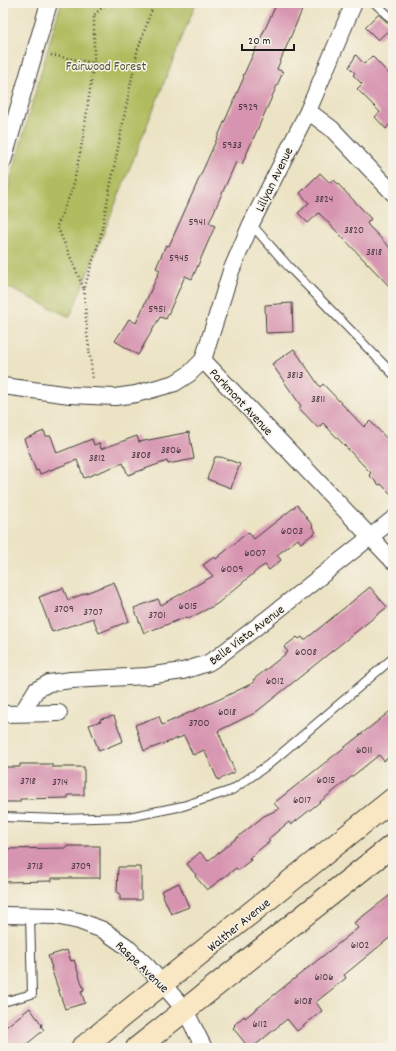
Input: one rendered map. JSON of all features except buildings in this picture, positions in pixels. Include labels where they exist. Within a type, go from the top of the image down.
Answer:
[{"type":"main road","name":"Walther Avenue","points":[[82,1048],[393,799]]},
{"type":"main road","points":[[137,1048],[393,845]]},
{"type":"street","points":[[3,161],[49,3]]},
{"type":"street","name":"Lillyan Avenue","points":[[202,360],[231,271],[251,224],[308,111],[354,3]]},
{"type":"street","points":[[308,111],[332,129],[393,193]]},
{"type":"street","name":"Parkmont Avenue","points":[[3,386],[70,395],[115,397],[136,394],[175,383],[188,374],[202,360],[393,561]]},
{"type":"street","name":"Belle Vista Avenue","points":[[22,713],[36,690],[49,683],[71,680],[147,676],[183,670],[208,663],[219,656],[393,519]]},
{"type":"street","points":[[3,714],[59,713]]},
{"type":"street","name":"Raspe Avenue","points":[[3,915],[56,916],[78,921],[103,930],[126,946],[163,984],[185,1010],[204,1048]]},
{"type":"lane","points":[[375,3],[393,20]]},
{"type":"lane","points":[[251,224],[288,266],[393,374]]},
{"type":"lane","points":[[3,817],[60,820],[129,818],[183,806],[232,790],[268,765],[393,658]]},
{"type":"lane","points":[[3,1002],[32,994],[30,915]]},
{"type":"path","points":[[93,396],[84,288],[57,226],[73,187],[83,138],[94,63],[94,14],[107,3]]},
{"type":"path","points":[[84,288],[100,238],[137,52],[154,3]]},
{"type":"path","points":[[35,52],[94,63]]},
{"type":"green space","name":"Fairwood Forest","points":[[61,3],[196,3],[70,317],[3,285],[3,205]]}]
